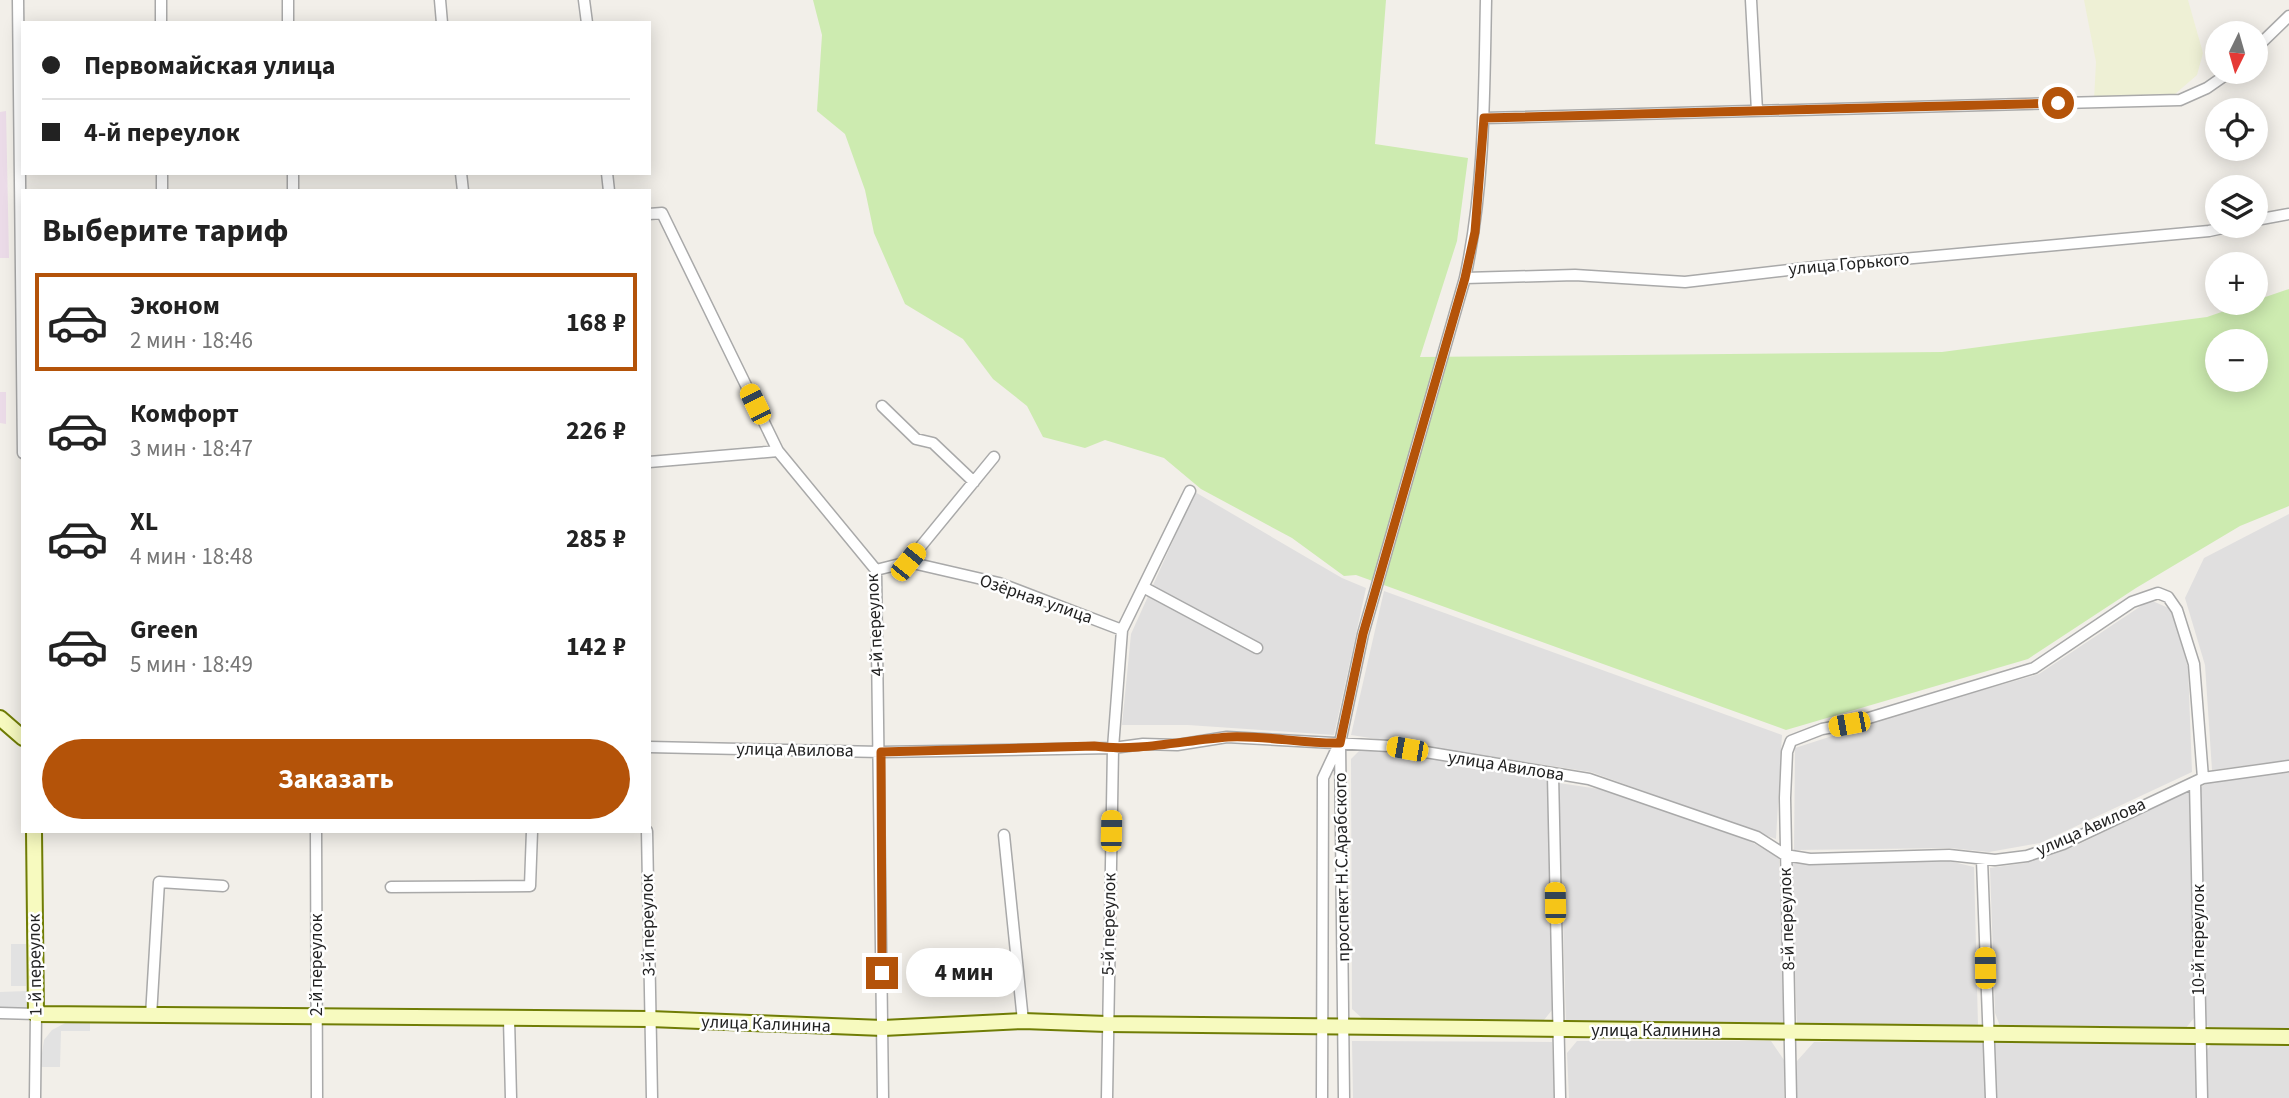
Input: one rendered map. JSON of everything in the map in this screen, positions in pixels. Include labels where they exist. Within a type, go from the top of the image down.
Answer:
[{"type":"main road","points":[[0,718],[21,736]]},
{"type":"main road","name":"1-й переулок","points":[[34,833],[36,1014]]},
{"type":"main road","name":"улица Калинина","points":[[36,1014],[650,1019],[883,1028],[1023,1021],[1558,1030],[1989,1031],[2289,1037]]},
{"type":"street","points":[[18,0],[21,222]]},
{"type":"street","points":[[161,0],[161,21]]},
{"type":"street","points":[[288,0],[288,21]]},
{"type":"street","points":[[440,0],[442,21]]},
{"type":"street","points":[[583,0],[587,21]]},
{"type":"street","points":[[1340,743],[1363,634],[1465,278],[1475,232],[1484,118],[1486,0]]},
{"type":"street","points":[[1751,0],[1757,111]]},
{"type":"street","points":[[2268,36],[2289,16]]},
{"type":"street","points":[[1484,118],[2180,100],[2213,84]]},
{"type":"street","name":"4-й переулок","points":[[651,214],[663,213],[778,452],[876,570],[881,752],[883,1098]]},
{"type":"street","points":[[2268,218],[2289,214]]},
{"type":"street","name":"улица Горького","points":[[1465,278],[1575,275],[1685,282],[1815,267],[2205,231]]},
{"type":"street","points":[[882,406],[916,439],[933,443],[974,482]]},
{"type":"street","points":[[651,462],[778,452]]},
{"type":"street","points":[[876,570],[908,562],[994,457]]},
{"type":"street","name":"5-й переулок","points":[[1107,1098],[1113,748],[1122,630],[1190,491]]},
{"type":"street","name":"Озёрная улица","points":[[908,562],[999,583],[1122,630]]},
{"type":"street","points":[[1143,587],[1257,648]]},
{"type":"street","name":"8-й переулок","points":[[1791,1098],[1785,787],[1787,752],[1791,741],[1822,729],[2034,668],[2132,601],[2148,594],[2168,597],[2177,610]]},
{"type":"street","name":"10-й переулок","points":[[2177,610],[2194,664],[2199,780],[2199,1027],[2202,1035],[2202,1098]]},
{"type":"street","name":"улица Авилова","points":[[651,747],[881,752],[1094,746],[1113,748],[1143,744],[1177,745],[1227,737],[1389,746],[1589,779],[1757,837],[1785,855],[1810,859],[1949,855],[1982,860],[2026,856],[2063,844],[2199,780],[2289,766]]},
{"type":"street","name":"проспект Н.С.Арабского","points":[[1322,1098],[1323,778],[1340,743]]},
{"type":"street","name":"проспект Н.С.Арабского","points":[[1340,743],[1344,1098]]},
{"type":"street","points":[[1553,775],[1560,1098]]},
{"type":"street","name":"2-й переулок","points":[[316,833],[317,1098]]},
{"type":"street","points":[[391,887],[530,886],[532,833]]},
{"type":"street","name":"3-й переулок","points":[[647,833],[652,1098]]},
{"type":"street","points":[[1004,835],[1023,1021]]},
{"type":"street","points":[[1982,860],[1991,1098]]},
{"type":"street","points":[[151,1016],[159,882],[223,887]]},
{"type":"street","name":"улица Калинина","points":[[0,1013],[36,1014]]},
{"type":"street","name":"1-й переулок","points":[[35,1098],[36,1014]]},
{"type":"street","points":[[509,1019],[511,1098]]},
{"type":"shaded area","points":[[6,111],[9,258],[0,258],[0,112]]},
{"type":"shaded area","points":[[0,392],[6,392],[6,424],[0,423]]},
{"type":"shaded area","points":[[1195,492],[1342,578],[1366,588],[1334,735],[1188,725],[1122,725],[1131,634]]},
{"type":"shaded area","points":[[2289,514],[2289,760],[2212,770],[2205,665],[2185,598],[2204,558]]},
{"type":"shaded area","points":[[1384,591],[1782,735],[1776,839],[1591,772],[1351,735]]},
{"type":"shaded area","points":[[2150,600],[2171,609],[2188,667],[2192,772],[2040,843],[1989,852],[1950,848],[1794,850],[1795,748],[1919,708],[2039,674]]},
{"type":"shaded area","points":[[1363,747],[1545,777],[1549,783],[1552,1010],[1544,1020],[1365,1021],[1352,1009],[1351,759]]},
{"type":"shaded area","points":[[2289,770],[2289,1029],[2209,1027],[2201,1020],[2198,789],[2209,782]]},
{"type":"shaded area","points":[[1559,783],[1599,789],[1742,837],[1779,857],[1785,1025],[1566,1023]]},
{"type":"shaded area","points":[[2189,791],[2194,1018],[2185,1029],[2000,1026],[1995,1013],[1990,868],[2025,863],[2071,848]]},
{"type":"shaded area","points":[[1949,861],[1974,867],[1978,1026],[1797,1027],[1791,863]]},
{"type":"shaded area","points":[[11,944],[26,944],[26,986],[11,986]]},
{"type":"shaded area","points":[[27,991],[28,1007],[0,1007],[0,992]]},
{"type":"shaded area","points":[[71,1020],[90,1021],[90,1031],[61,1031],[60,1067],[40,1067],[44,1040],[52,1030]]},
{"type":"shaded area","points":[[2001,1036],[2190,1038],[2199,1053],[2199,1098],[1996,1098],[1994,1044]]},
{"type":"shaded area","points":[[1979,1039],[1987,1048],[1988,1098],[1797,1098],[1797,1061],[1814,1042]]},
{"type":"shaded area","points":[[1352,1041],[1552,1042],[1555,1098],[1353,1098]]},
{"type":"shaded area","points":[[1577,1041],[1771,1041],[1784,1060],[1784,1098],[1569,1098],[1567,1053]]},
{"type":"shaded area","points":[[2214,1041],[2289,1043],[2289,1098],[2205,1098],[2205,1052]]},
{"type":"green space","points":[[813,0],[1386,0],[1375,144],[1468,158],[1457,241],[1420,357],[1942,352],[2213,315],[2268,315],[2268,296],[2289,289],[2289,506],[2240,526],[2136,588],[2028,659],[1786,730],[1356,575],[1344,576],[1292,538],[1201,489],[1164,458],[1105,440],[1085,448],[1043,437],[1027,406],[993,379],[963,339],[905,304],[874,233],[865,190],[845,134],[817,111],[822,35]]},
{"type":"green space","points":[[2084,0],[2188,0],[2203,53],[2197,75],[2175,94],[2094,100],[2096,62]]},
{"type":"route","points":[[882,973],[881,752],[1094,746],[1113,748],[1143,744],[1177,745],[1227,737],[1286,738],[1340,743],[1363,634],[1465,278],[1475,232],[1484,118],[2058,103]]}]
